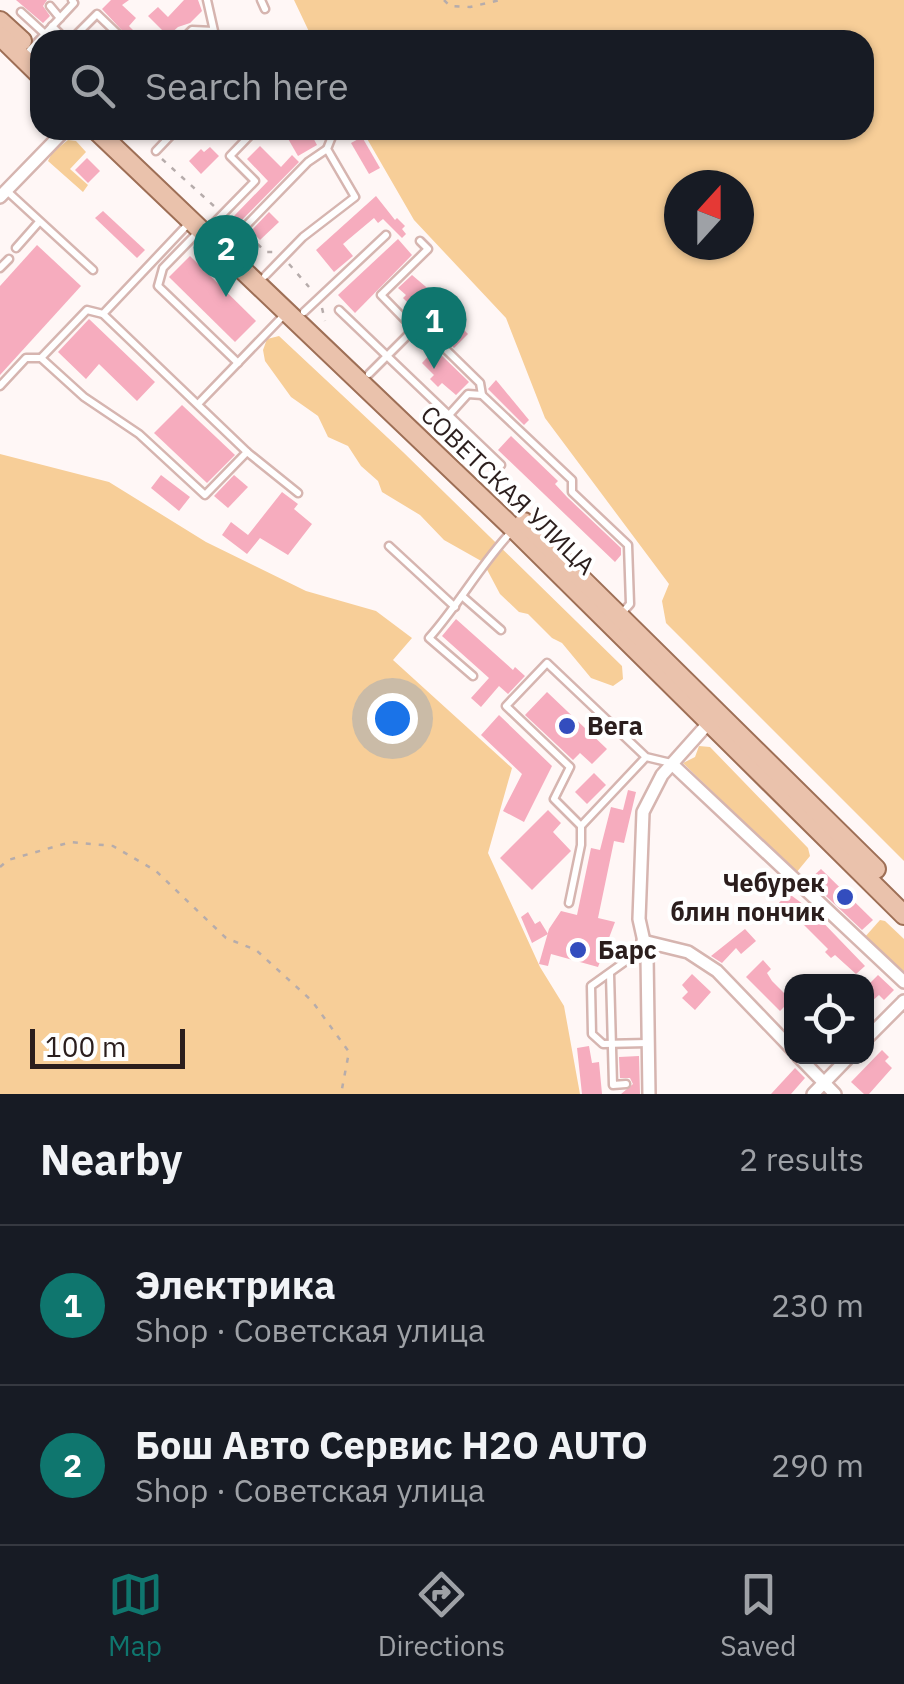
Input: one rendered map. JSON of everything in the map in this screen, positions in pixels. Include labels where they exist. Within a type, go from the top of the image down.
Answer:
[{"type":"main road","points":[[0,21],[30,49]]},
{"type":"main road","points":[[0,36],[30,65]]},
{"type":"main road","name":"СОВЕТСКАЯ УЛИЦА","points":[[108,140],[207,222],[236,236],[296,312],[369,374],[620,615],[715,717]]},
{"type":"main road","name":"СОВЕТСКАЯ УЛИЦА","points":[[124,140],[514,529],[715,717]]},
{"type":"main road","points":[[715,717],[904,898]]},
{"type":"main road","points":[[715,717],[904,914]]},
{"type":"street","points":[[3,194],[55,140]]},
{"type":"street","points":[[649,1094],[644,944],[639,918],[643,812],[662,775],[715,717]]},
{"type":"street","points":[[672,764],[904,982]]},
{"type":"street","points":[[644,944],[688,952],[717,971],[784,1041]]},
{"type":"street","points":[[874,1031],[904,1001]]},
{"type":"street","points":[[806,1064],[835,1094]]},
{"type":"street","points":[[813,1094],[842,1064]]},
{"type":"lane","points":[[59,0],[68,10]]},
{"type":"lane","points":[[48,30],[74,3],[72,0]]},
{"type":"lane","points":[[207,0],[214,30]]},
{"type":"lane","points":[[261,0],[265,9]]},
{"type":"lane","points":[[50,6],[60,18]]},
{"type":"lane","points":[[21,12],[40,30]]},
{"type":"lane","points":[[80,30],[97,14],[114,30]]},
{"type":"lane","points":[[52,26],[57,30]]},
{"type":"lane","points":[[192,30],[206,30]]},
{"type":"lane","points":[[156,151],[166,140]]},
{"type":"lane","points":[[102,314],[255,181],[230,156],[246,140]]},
{"type":"lane","points":[[236,236],[308,162],[327,149],[331,140]]},
{"type":"lane","points":[[266,276],[303,237],[355,197],[327,149]]},
{"type":"lane","points":[[3,194],[93,270]]},
{"type":"lane","points":[[16,248],[39,222]]},
{"type":"lane","points":[[207,222],[163,268],[158,286],[238,362]]},
{"type":"lane","points":[[198,404],[238,362],[386,235]]},
{"type":"lane","points":[[420,242],[428,249],[381,294],[422,338],[432,336],[480,383],[482,395],[572,480],[572,492],[628,545],[630,604],[620,615]]},
{"type":"lane","points":[[0,268],[9,259]]},
{"type":"lane","points":[[41,358],[87,310],[102,314],[248,452],[298,493]]},
{"type":"lane","points":[[339,310],[500,465]]},
{"type":"lane","points":[[369,374],[414,329]]},
{"type":"lane","points":[[0,386],[26,358],[41,358],[84,397],[138,434],[206,495],[248,452]]},
{"type":"lane","points":[[448,415],[468,394],[482,395]]},
{"type":"lane","points":[[473,676],[429,638],[455,607],[485,558],[514,529]]},
{"type":"lane","points":[[389,546],[455,607]]},
{"type":"lane","points":[[462,596],[501,630]]},
{"type":"lane","points":[[581,826],[554,799],[570,767],[506,706],[546,663],[646,757],[672,764]]},
{"type":"lane","points":[[569,903],[581,826],[646,757]]},
{"type":"lane","points":[[644,944],[591,986],[592,1034],[603,1044],[648,1043]]},
{"type":"lane","points":[[610,972],[613,1084],[626,1084]]},
{"type":"path","points":[[444,0],[450,6],[470,7],[500,0]]},
{"type":"path","points":[[156,151],[207,222]]},
{"type":"path","points":[[236,236],[266,252],[275,252]]},
{"type":"path","points":[[288,264],[309,287]]},
{"type":"path","points":[[322,304],[325,321]]},
{"type":"path","points":[[0,867],[8,860],[70,842],[113,846],[156,871],[226,938],[256,950],[312,1001],[349,1052],[342,1093]]},
{"type":"shaded area","points":[[294,0],[904,0],[904,861],[666,623],[662,601],[669,584],[545,418],[506,318],[414,220],[368,140],[874,140],[874,30],[308,30]]},
{"type":"shaded area","points":[[68,140],[76,141],[86,152],[70,169],[88,185],[83,192],[48,161]]},
{"type":"shaded area","points":[[279,336],[622,666],[623,679],[613,686],[591,678],[562,643],[500,594],[483,562],[444,540],[420,515],[382,492],[378,481],[361,466],[348,446],[328,437],[318,416],[291,397],[265,361],[267,339]]},
{"type":"shaded area","points":[[0,454],[109,482],[206,542],[306,591],[376,611],[412,638],[393,660],[512,768],[488,853],[540,967],[564,1006],[580,1094],[0,1094]]},
{"type":"shaded area","points":[[699,746],[710,747],[808,848],[810,856],[796,873],[683,763],[695,757]]},
{"type":"shaded area","points":[[880,920],[904,939],[904,977],[864,938]]},
{"type":"building","points":[[16,0],[47,0],[43,6],[50,16],[43,23]]},
{"type":"building","points":[[111,0],[129,0],[122,5],[136,18],[129,26],[133,30],[122,30],[102,9]]},
{"type":"building","points":[[184,0],[198,0],[202,11],[190,23],[175,30],[162,30],[148,16],[158,7],[168,17]]},
{"type":"building","points":[[289,140],[314,140],[317,145],[298,156]]},
{"type":"building","points":[[364,140],[380,168],[369,174],[351,143]]},
{"type":"building","points":[[260,146],[281,167],[292,155],[299,162],[240,222],[234,216],[268,181],[247,159]]},
{"type":"building","points":[[210,147],[219,156],[201,174],[189,161],[201,149],[204,152]]},
{"type":"building","points":[[87,158],[100,171],[88,183],[75,170]]},
{"type":"building","points":[[376,196],[395,220],[405,226],[402,229],[406,234],[402,238],[383,219],[378,223],[374,218],[343,244],[353,256],[334,272],[316,250]]},
{"type":"building","points":[[103,211],[145,250],[137,258],[95,218]]},
{"type":"building","points":[[269,212],[279,222],[260,240],[251,231]]},
{"type":"building","points":[[398,239],[412,255],[355,313],[338,295]]},
{"type":"building","points":[[37,245],[81,286],[0,375],[0,286]]},
{"type":"building","points":[[190,256],[256,321],[235,342],[169,277]]},
{"type":"building","points":[[412,275],[439,298],[421,316],[398,288]]},
{"type":"building","points":[[447,313],[468,334],[454,348],[431,328]]},
{"type":"building","points":[[89,319],[155,382],[137,401],[99,364],[86,379],[58,352]]},
{"type":"building","points":[[435,349],[469,382],[456,395],[442,383],[438,387],[430,379],[434,375],[422,363]]},
{"type":"building","points":[[496,380],[529,420],[524,425],[488,389]]},
{"type":"building","points":[[182,405],[235,455],[207,483],[154,433]]},
{"type":"building","points":[[511,436],[621,548],[615,562],[498,450]]},
{"type":"building","points":[[161,475],[190,497],[179,511],[151,488]]},
{"type":"building","points":[[234,475],[248,487],[228,508],[214,496]]},
{"type":"building","points":[[282,492],[298,504],[294,509],[312,524],[288,555],[260,538],[247,554],[222,535],[231,522],[248,535]]},
{"type":"building","points":[[456,619],[513,670],[515,667],[525,676],[508,694],[499,686],[481,707],[471,698],[489,678],[442,636]]},
{"type":"building","points":[[547,692],[607,749],[592,764],[580,753],[573,760],[525,715]]},
{"type":"building","points":[[499,715],[552,766],[524,822],[503,811],[522,774],[481,735]]},
{"type":"building","points":[[594,773],[606,785],[587,804],[575,792]]},
{"type":"building","points":[[628,790],[636,792],[624,843],[614,841],[598,918],[615,922],[598,967],[551,954],[548,966],[539,964],[549,929],[561,911],[577,915],[591,848],[600,850],[611,807],[623,810]]},
{"type":"building","points":[[548,810],[561,823],[553,832],[571,851],[532,890],[500,858]]},
{"type":"building","points":[[821,869],[873,920],[862,930],[809,880]]},
{"type":"building","points":[[788,893],[811,910],[865,966],[856,974],[835,955],[831,958],[825,952],[828,949],[778,904]]},
{"type":"building","points":[[528,912],[548,934],[532,943],[521,917]]},
{"type":"building","points":[[745,929],[756,941],[741,954],[736,948],[722,963],[711,956]]},
{"type":"building","points":[[763,960],[771,969],[767,973],[772,981],[784,993],[784,1007],[780,1011],[746,977]]},
{"type":"building","points":[[692,974],[711,992],[695,1010],[682,998],[688,992],[682,985]]},
{"type":"building","points":[[878,975],[894,990],[884,1000],[879,995],[874,999],[874,979]]},
{"type":"building","points":[[589,1046],[592,1063],[599,1062],[602,1094],[582,1094],[577,1048]]},
{"type":"building","points":[[882,1050],[892,1068],[869,1094],[864,1094],[851,1082],[868,1064],[874,1064]]},
{"type":"building","points":[[639,1056],[640,1094],[621,1094],[633,1084],[630,1078],[620,1078],[619,1057]]},
{"type":"building","points":[[795,1068],[805,1078],[791,1094],[771,1094]]},
{"type":"place","name":"Бош Авто Сервис H2O AUTO","points":[[226,297]]},
{"type":"place","name":"Электрика","points":[[434,369]]},
{"type":"place","name":"Вега","points":[[567,726]]},
{"type":"place","name":"Чебурек блин пончик","points":[[845,897]]},
{"type":"place","name":"Барс","points":[[578,950]]}]
